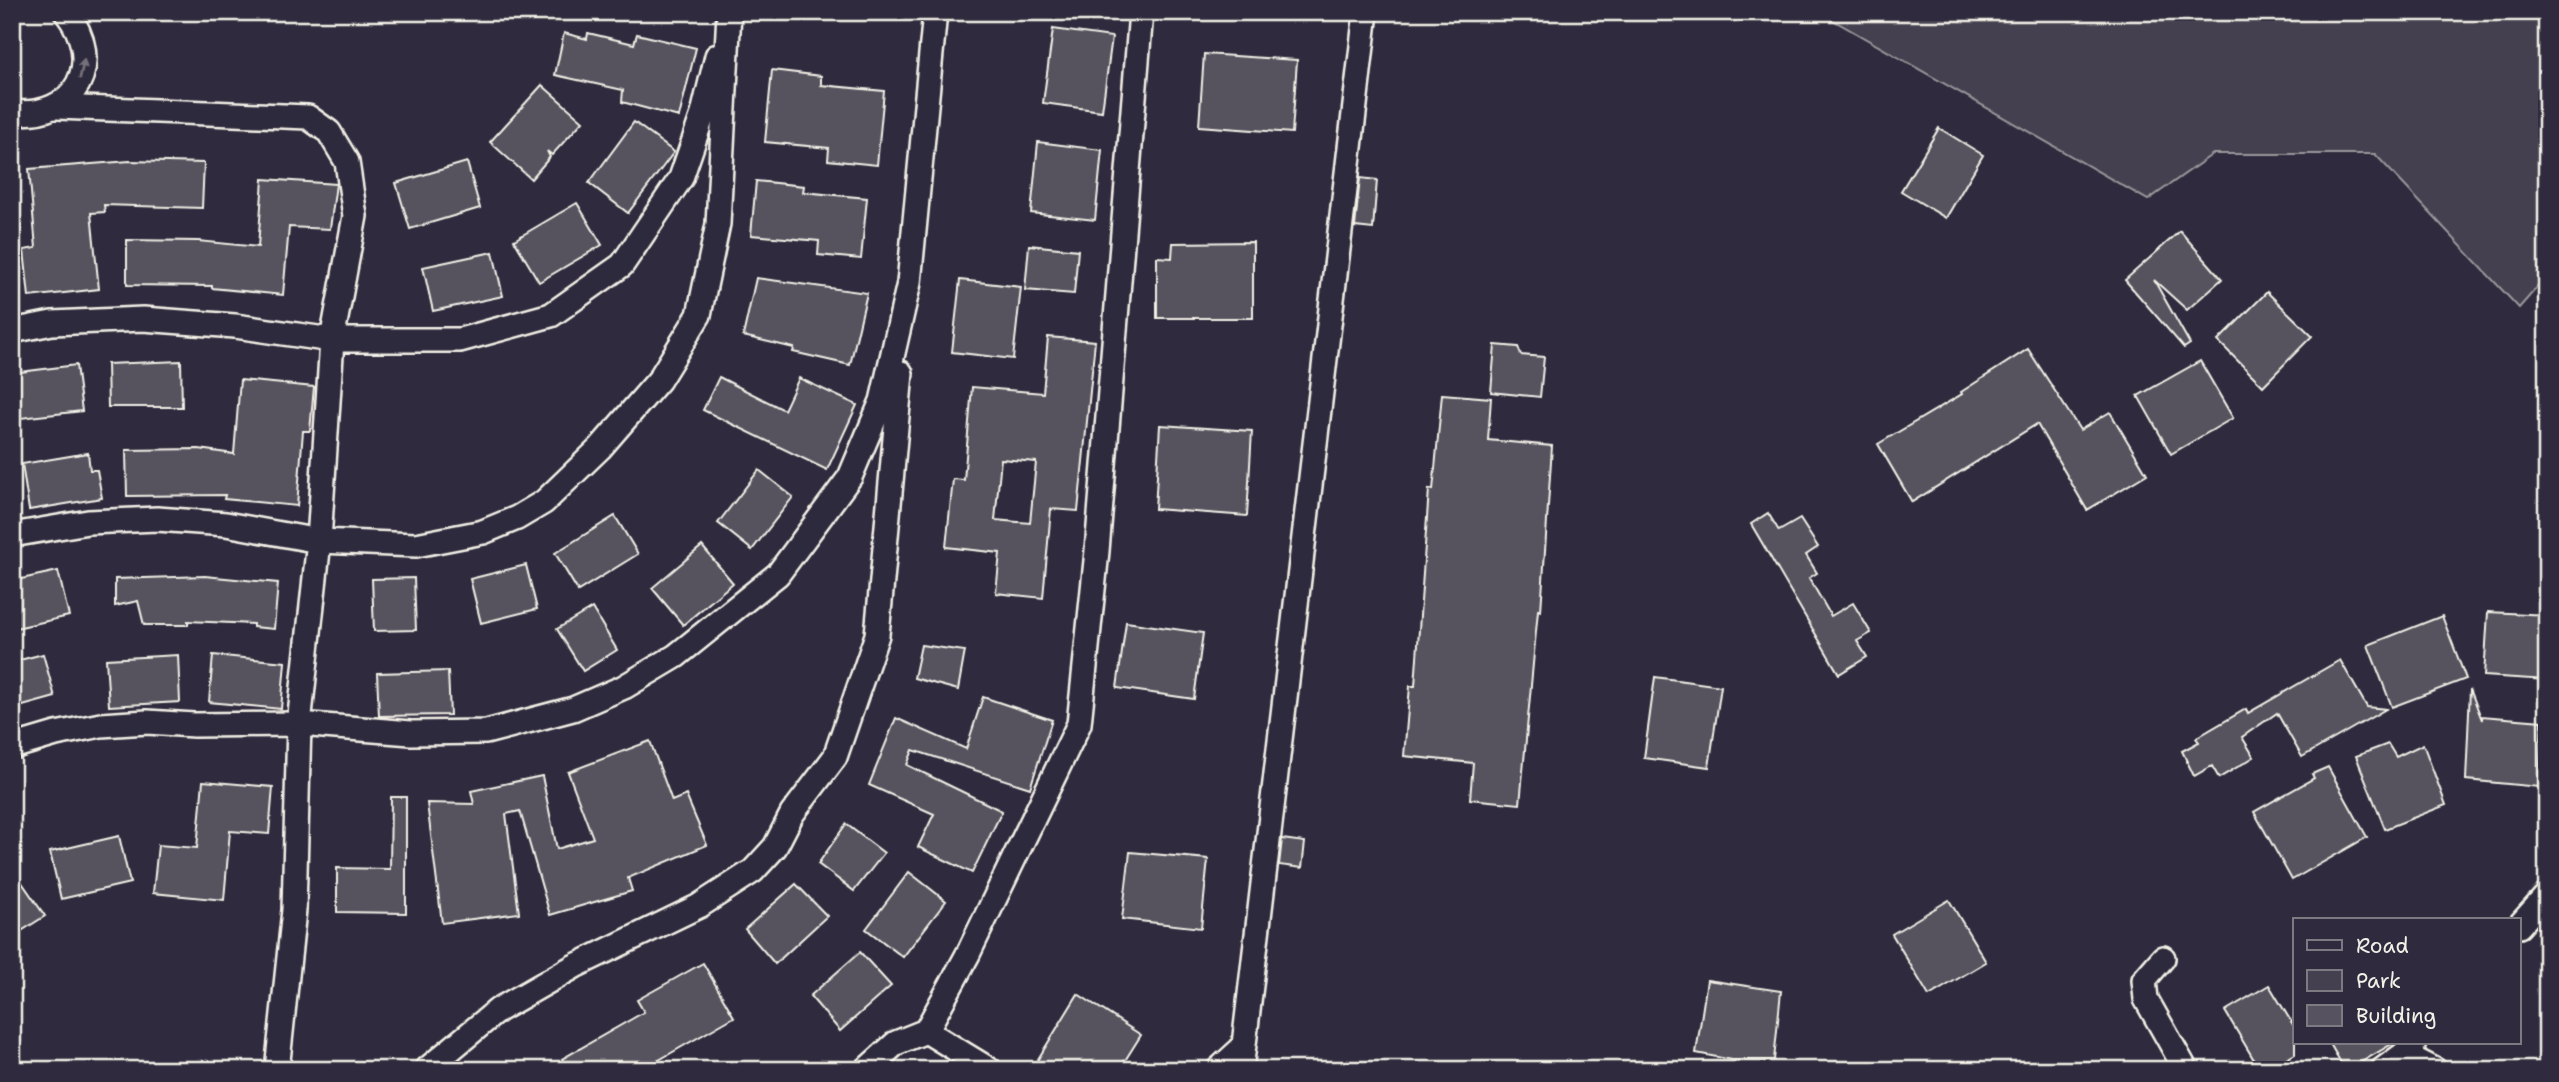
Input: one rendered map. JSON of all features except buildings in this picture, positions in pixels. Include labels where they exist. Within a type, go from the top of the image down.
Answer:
[{"type":"street","points":[[57,107],[71,95],[81,80],[85,62],[78,27],[66,12]]},
{"type":"street","points":[[12,331],[52,323],[144,319],[235,326],[332,340],[460,340],[551,315],[622,265],[681,178],[703,114],[728,12]]},
{"type":"street","points":[[12,535],[88,522],[157,519],[226,524],[319,541],[416,545],[483,532],[517,519],[544,502],[582,466],[659,380],[699,315],[718,224],[728,12]]},
{"type":"street","points":[[426,1070],[498,1010],[575,966],[699,905],[753,871],[775,848],[792,814],[835,757],[877,635],[935,12]]},
{"type":"street","points":[[866,1070],[896,1043],[926,1031],[968,954],[1079,724],[1099,524],[1141,12]]},
{"type":"street","points":[[1219,1070],[1241,1059],[1366,12]]},
{"type":"street","points":[[18,115],[57,107],[307,117],[329,132],[347,162],[355,216],[332,340],[319,541],[299,724],[294,909],[277,1070]]},
{"type":"street","points":[[12,747],[101,725],[148,722],[194,725],[299,724],[411,733],[486,732],[573,709],[624,687],[676,656],[778,574],[850,477],[882,401],[909,283]]},
{"type":"street","points":[[2520,925],[2547,895]]},
{"type":"street","points":[[2163,958],[2144,980],[2146,999],[2186,1070]]},
{"type":"street","points":[[926,1031],[990,1070]]},
{"type":"street","points":[[2382,1070],[2409,1048],[2435,1070]]},
{"type":"green space","points":[[1819,12],[2547,12],[2547,276],[2519,308],[2375,154],[2213,154],[2148,200]]}]
